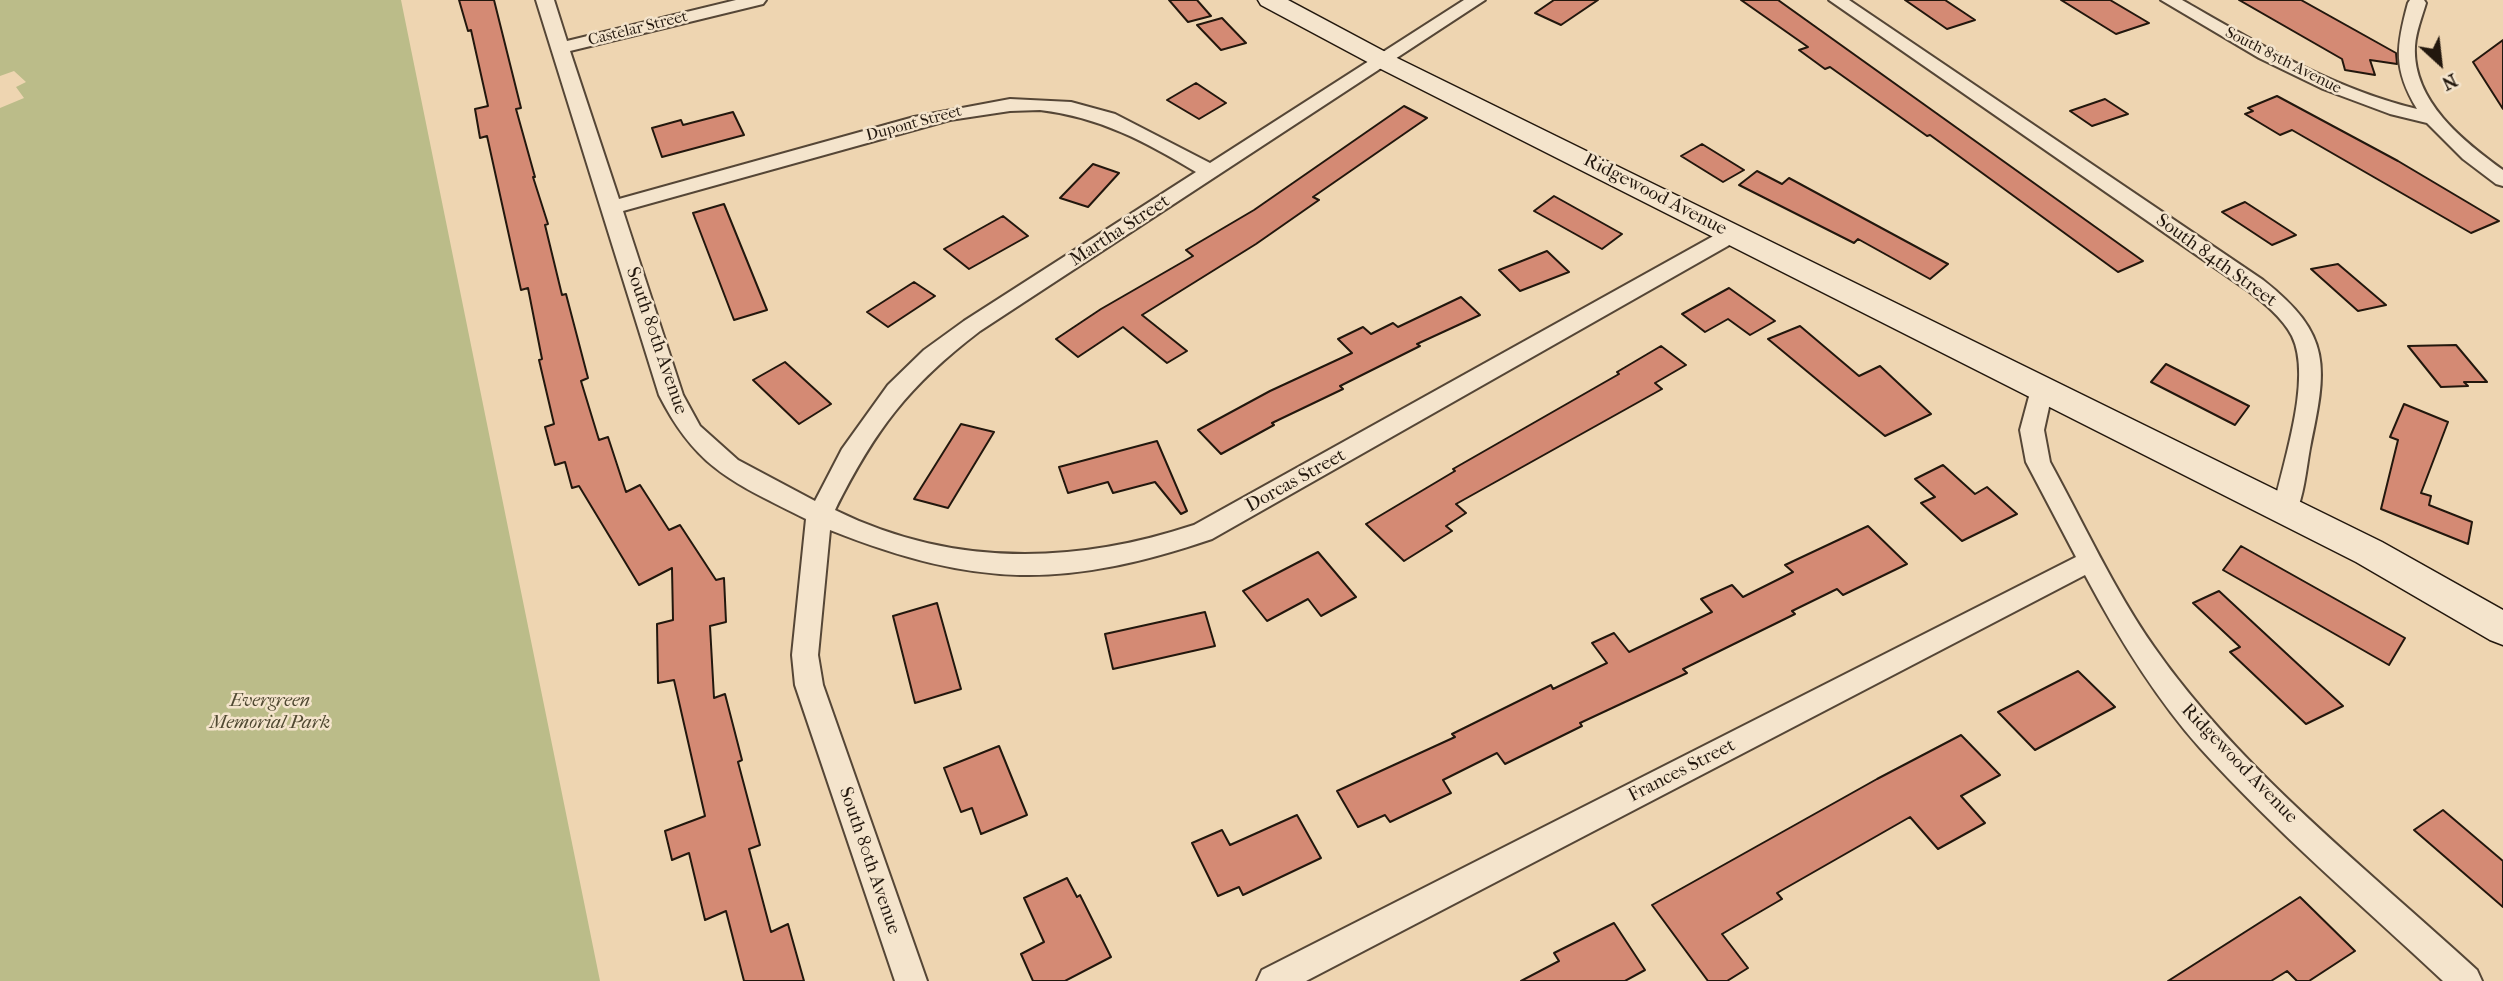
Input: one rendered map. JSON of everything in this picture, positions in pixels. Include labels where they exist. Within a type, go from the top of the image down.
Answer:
[{"type":"main road","name":"Ridgewood Avenue","points":[[1270,0],[1384,61],[2285,510]]},
{"type":"main road","points":[[2285,510],[2369,552],[2503,629]]},
{"type":"street","name":"South 80th Avenue","points":[[545,0],[671,395],[686,427],[702,447],[721,463],[819,517],[805,655],[809,685],[911,981]]},
{"type":"street","name":"Castelar Street","points":[[560,48],[757,0]]},
{"type":"street","name":"Martha Street","points":[[819,517],[850,455],[896,391],[932,356],[972,326],[1476,0]]},
{"type":"street","name":"South 84th Street","points":[[1838,0],[2255,285],[2275,301],[2296,324],[2311,359],[2285,510]]},
{"type":"street","name":"South 85th Avenue","points":[[2170,0],[2319,83],[2370,103],[2433,119],[2503,180]]},
{"type":"street","points":[[2420,1],[2406,47],[2406,65],[2419,97],[2433,119]]},
{"type":"street","name":"Dupont Street","points":[[611,208],[950,113],[1015,104],[1051,106],[1099,114],[1144,132],[1211,172]]},
{"type":"street","name":"Dorcas Street","points":[[819,517],[907,550],[993,565],[1082,563],[1132,555],[1176,542],[1228,519],[1733,234]]},
{"type":"street","name":"Ridgewood Avenue","points":[[2042,388],[2032,430],[2039,462],[2090,561],[2146,656],[2210,738],[2261,791],[2466,981]]},
{"type":"street","name":"Frances Street","points":[[1273,981],[2090,561]]},
{"type":"green space","name":"Evergreen Memorial Park","points":[[0,0],[401,0],[600,981],[0,981],[0,108],[24,98],[16,87],[26,82],[14,71],[0,76]]},
{"type":"building","points":[[459,0],[494,0],[521,108],[516,109],[548,224],[545,225],[562,295],[566,294],[588,378],[581,381],[599,440],[608,437],[626,492],[640,485],[669,530],[680,525],[716,580],[724,578],[726,622],[710,626],[714,698],[725,694],[742,760],[738,762],[760,845],[749,849],[771,932],[788,924],[804,981],[744,981],[726,911],[705,920],[689,853],[672,860],[665,831],[705,816],[674,680],[658,683],[657,624],[673,620],[672,568],[639,585],[579,486],[572,488],[565,462],[555,465],[545,427],[554,424],[539,360],[542,359],[528,288],[521,290],[487,136],[480,138],[475,109],[488,106],[471,30],[468,31]]},
{"type":"building","points":[[1169,0],[1197,0],[1211,16],[1188,22]]},
{"type":"building","points":[[1554,0],[1598,0],[1561,25],[1535,13]]},
{"type":"building","points":[[1741,0],[1778,0],[2143,261],[2118,272],[1930,135],[1927,136],[1830,67],[1825,69],[1799,50],[1808,47]]},
{"type":"building","points":[[1905,0],[1945,0],[1975,20],[1947,29]]},
{"type":"building","points":[[2061,0],[2110,0],[2149,23],[2116,34]]},
{"type":"building","points":[[2239,0],[2301,0],[2396,53],[2397,64],[2370,60],[2375,75],[2345,70],[2342,59]]},
{"type":"building","points":[[1222,18],[1246,43],[1221,50],[1197,25]]},
{"type":"building","points":[[2503,40],[2503,109],[2473,62]]},
{"type":"building","points":[[1196,83],[1226,103],[1199,119],[1167,100]]},
{"type":"building","points":[[2277,96],[2398,161],[2499,221],[2471,233],[2292,130],[2280,135],[2245,114],[2253,111],[2248,108]]},
{"type":"building","points":[[2105,99],[2128,114],[2092,126],[2070,111]]},
{"type":"building","points":[[1404,106],[1427,118],[1313,197],[1319,200],[1256,244],[1142,315],[1187,351],[1167,363],[1123,327],[1078,357],[1056,339],[1101,309],[1193,256],[1186,250],[1254,210]]},
{"type":"building","points":[[733,112],[744,135],[662,157],[652,128],[681,120],[683,125]]},
{"type":"building","points":[[1702,144],[1744,170],[1723,182],[1681,156]]},
{"type":"building","points":[[1093,164],[1119,173],[1088,207],[1060,198]]},
{"type":"building","points":[[1757,171],[1782,184],[1789,178],[1948,264],[1930,279],[1858,239],[1854,243],[1739,185]]},
{"type":"building","points":[[1554,196],[1622,234],[1602,249],[1534,211]]},
{"type":"building","points":[[2245,202],[2296,235],[2272,245],[2222,212]]},
{"type":"building","points":[[724,204],[767,310],[734,320],[693,213]]},
{"type":"building","points":[[1003,216],[1028,236],[969,269],[944,249]]},
{"type":"building","points":[[1547,251],[1569,272],[1520,291],[1499,270]]},
{"type":"building","points":[[2338,264],[2386,305],[2358,311],[2311,269]]},
{"type":"building","points":[[914,282],[935,296],[888,327],[867,312]]},
{"type":"building","points":[[1729,288],[1775,321],[1750,335],[1728,319],[1705,332],[1682,314]]},
{"type":"building","points":[[1461,297],[1480,315],[1417,344],[1420,346],[1340,386],[1343,389],[1272,423],[1274,425],[1221,454],[1198,430],[1270,391],[1352,353],[1338,339],[1363,327],[1371,334],[1393,323],[1398,327]]},
{"type":"building","points":[[1800,326],[1859,376],[1880,366],[1931,414],[1885,436],[1768,339]]},
{"type":"building","points":[[2456,345],[2487,382],[2464,382],[2468,386],[2441,387],[2408,346]]},
{"type":"building","points":[[1661,346],[1686,365],[1655,383],[1662,389],[1456,504],[1466,513],[1446,526],[1452,531],[1404,561],[1366,524],[1455,471],[1453,469],[1619,374],[1617,372]]},
{"type":"building","points":[[785,362],[831,404],[799,424],[753,380]]},
{"type":"building","points":[[2166,364],[2249,406],[2235,425],[2151,382]]},
{"type":"building","points":[[2404,404],[2448,422],[2421,493],[2431,496],[2429,505],[2472,522],[2468,544],[2381,509],[2398,440],[2390,437]]},
{"type":"building","points":[[961,424],[994,432],[948,508],[914,499]]},
{"type":"building","points":[[1157,441],[1187,511],[1181,514],[1155,482],[1113,493],[1108,482],[1068,493],[1059,467]]},
{"type":"building","points":[[1943,465],[1975,494],[1987,487],[2017,514],[1962,541],[1921,503],[1935,497],[1915,479]]},
{"type":"building","points":[[1868,526],[1907,564],[1843,595],[1837,589],[1792,611],[1795,614],[1683,669],[1687,673],[1580,723],[1582,726],[1505,764],[1497,753],[1443,780],[1451,793],[1390,822],[1385,815],[1358,827],[1337,791],[1455,737],[1452,734],[1551,685],[1553,689],[1607,663],[1592,643],[1614,633],[1629,652],[1712,612],[1701,599],[1732,585],[1743,597],[1793,572],[1785,565]]},
{"type":"building","points":[[2241,546],[2405,638],[2389,665],[2223,570]]},
{"type":"building","points":[[1318,552],[1356,597],[1321,616],[1308,599],[1267,621],[1243,591]]},
{"type":"building","points":[[2219,591],[2343,706],[2306,724],[2230,652],[2240,647],[2193,603]]},
{"type":"building","points":[[937,603],[961,689],[915,703],[893,616]]},
{"type":"building","points":[[1205,612],[1215,646],[1113,669],[1105,634]]},
{"type":"building","points":[[2078,671],[2115,707],[2035,750],[1998,712]]},
{"type":"building","points":[[1961,735],[2000,775],[1961,796],[1985,823],[1938,849],[1910,817],[1777,893],[1782,899],[1722,934],[1748,968],[1727,981],[1708,981],[1652,905]]},
{"type":"building","points":[[999,746],[1027,815],[981,834],[972,808],[961,812],[944,768]]},
{"type":"building","points":[[2443,810],[2503,861],[2503,907],[2414,830]]},
{"type":"building","points":[[1297,815],[1321,858],[1243,895],[1239,887],[1218,896],[1192,843],[1222,830],[1230,845]]},
{"type":"building","points":[[1067,878],[1077,897],[1080,895],[1111,957],[1065,981],[1033,981],[1021,954],[1044,942],[1024,898]]},
{"type":"building","points":[[2300,897],[2355,951],[2309,981],[2297,981],[2287,971],[2271,981],[2168,981]]},
{"type":"building","points":[[1614,923],[1645,970],[1625,981],[1521,981],[1559,961],[1554,953]]}]
